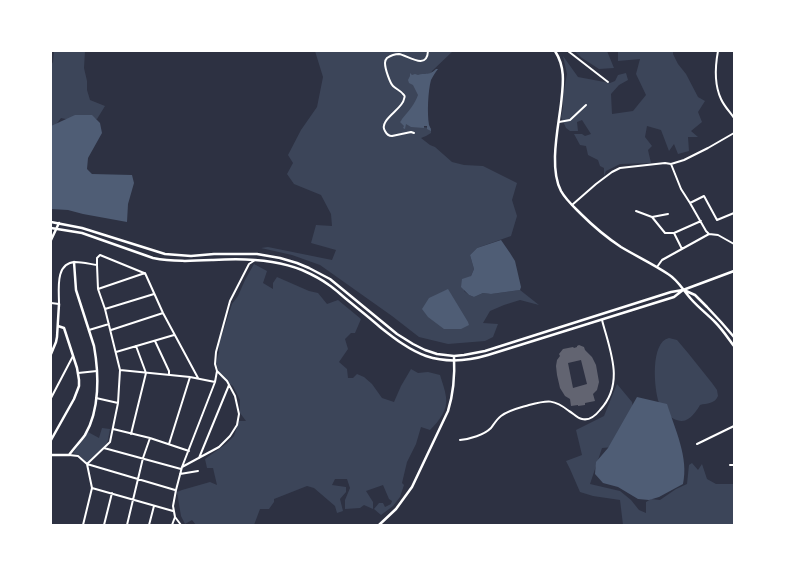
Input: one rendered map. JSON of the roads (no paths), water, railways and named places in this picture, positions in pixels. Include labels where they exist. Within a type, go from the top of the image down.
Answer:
[{"type":"street","points":[[414,133],[411,132],[389,136],[384,131],[383,128],[386,120],[404,102],[405,96],[390,82],[384,63],[388,57],[396,54],[400,54],[415,61],[421,61],[427,57],[428,51]]},
{"type":"street","points":[[555,51],[560,60],[564,74],[555,156],[555,171],[558,185],[562,192],[572,205],[593,226],[607,237],[676,279],[692,300],[716,323],[734,346]]},
{"type":"street","points":[[568,51],[608,82]]},
{"type":"street","points":[[718,51],[716,72],[718,90],[722,100],[734,118]]},
{"type":"street","points":[[559,122],[570,120],[586,105]]},
{"type":"street","points":[[572,205],[596,184],[620,168],[665,163],[671,164],[695,155],[734,133]]},
{"type":"street","points":[[671,164],[680,188],[706,231],[710,234],[718,235],[734,244]]},
{"type":"street","points":[[690,203],[704,196],[717,220],[734,212]]},
{"type":"street","points":[[636,210],[652,217],[665,233],[674,233],[701,221]]},
{"type":"street","points":[[652,217],[668,214]]},
{"type":"street","points":[[51,222],[82,228],[165,254],[191,256],[214,254],[256,254],[280,258],[297,263],[330,280],[398,334],[413,344],[437,354],[454,356],[485,350],[672,292],[684,290],[734,271]]},
{"type":"street","points":[[51,240],[59,223]]},
{"type":"street","points":[[51,228],[82,233],[153,258],[186,261],[256,260],[285,265],[302,270],[329,285],[394,338],[412,350],[430,357],[454,361],[488,355],[602,320],[674,297],[684,290]]},
{"type":"street","points":[[674,233],[682,249]]},
{"type":"street","points":[[656,267],[662,260],[710,234]]},
{"type":"street","points":[[256,254],[256,260]]},
{"type":"street","points":[[87,464],[110,442],[118,403],[120,370],[111,330],[98,289],[97,258],[100,255],[145,273],[174,335],[198,378]]},
{"type":"street","points":[[172,525],[176,490],[180,474],[215,382],[217,371],[215,364],[216,352],[230,301],[249,264],[256,260]]},
{"type":"street","points":[[69,455],[85,434],[93,416],[98,383],[98,371],[94,346],[76,290],[74,262]]},
{"type":"street","points":[[51,354],[56,342],[59,304],[59,275],[63,267],[74,262],[97,265]]},
{"type":"street","points":[[98,289],[145,273]]},
{"type":"street","points":[[684,290],[695,295],[734,337]]},
{"type":"street","points":[[105,309],[154,294]]},
{"type":"street","points":[[51,303],[59,304]]},
{"type":"street","points":[[111,330],[163,313]]},
{"type":"street","points":[[460,440],[467,439],[490,429],[500,416],[510,410],[536,403],[554,402],[561,404],[583,419],[594,416],[609,398],[613,382],[613,364],[602,320]]},
{"type":"street","points":[[89,330],[109,324]]},
{"type":"street","points":[[51,440],[79,386],[78,373],[66,331],[64,328],[58,326]]},
{"type":"street","points":[[116,352],[174,335]]},
{"type":"street","points":[[155,341],[169,375]]},
{"type":"street","points":[[131,434],[146,373],[136,346]]},
{"type":"street","points":[[51,398],[73,356]]},
{"type":"street","points":[[379,525],[396,509],[409,491],[444,418],[452,399],[454,383],[454,356]]},
{"type":"street","points":[[120,370],[198,378],[215,382]]},
{"type":"street","points":[[78,373],[98,371]]},
{"type":"street","points":[[104,448],[182,468],[219,447],[230,436],[237,425],[239,414],[235,396],[227,381],[217,371]]},
{"type":"street","points":[[169,444],[190,377]]},
{"type":"street","points":[[199,458],[229,385]]},
{"type":"street","points":[[96,398],[118,403]]},
{"type":"street","points":[[697,444],[734,426]]},
{"type":"street","points":[[113,429],[150,438],[189,451]]},
{"type":"street","points":[[127,525],[143,458],[150,438]]},
{"type":"street","points":[[51,455],[78,456],[87,464],[176,490]]},
{"type":"street","points":[[82,525],[92,488],[87,464]]},
{"type":"street","points":[[180,474],[198,471]]},
{"type":"street","points":[[92,488],[174,511]]},
{"type":"street","points":[[104,525],[112,493]]},
{"type":"street","points":[[149,525],[154,506]]},
{"type":"street","points":[[174,517],[181,525]]}]
